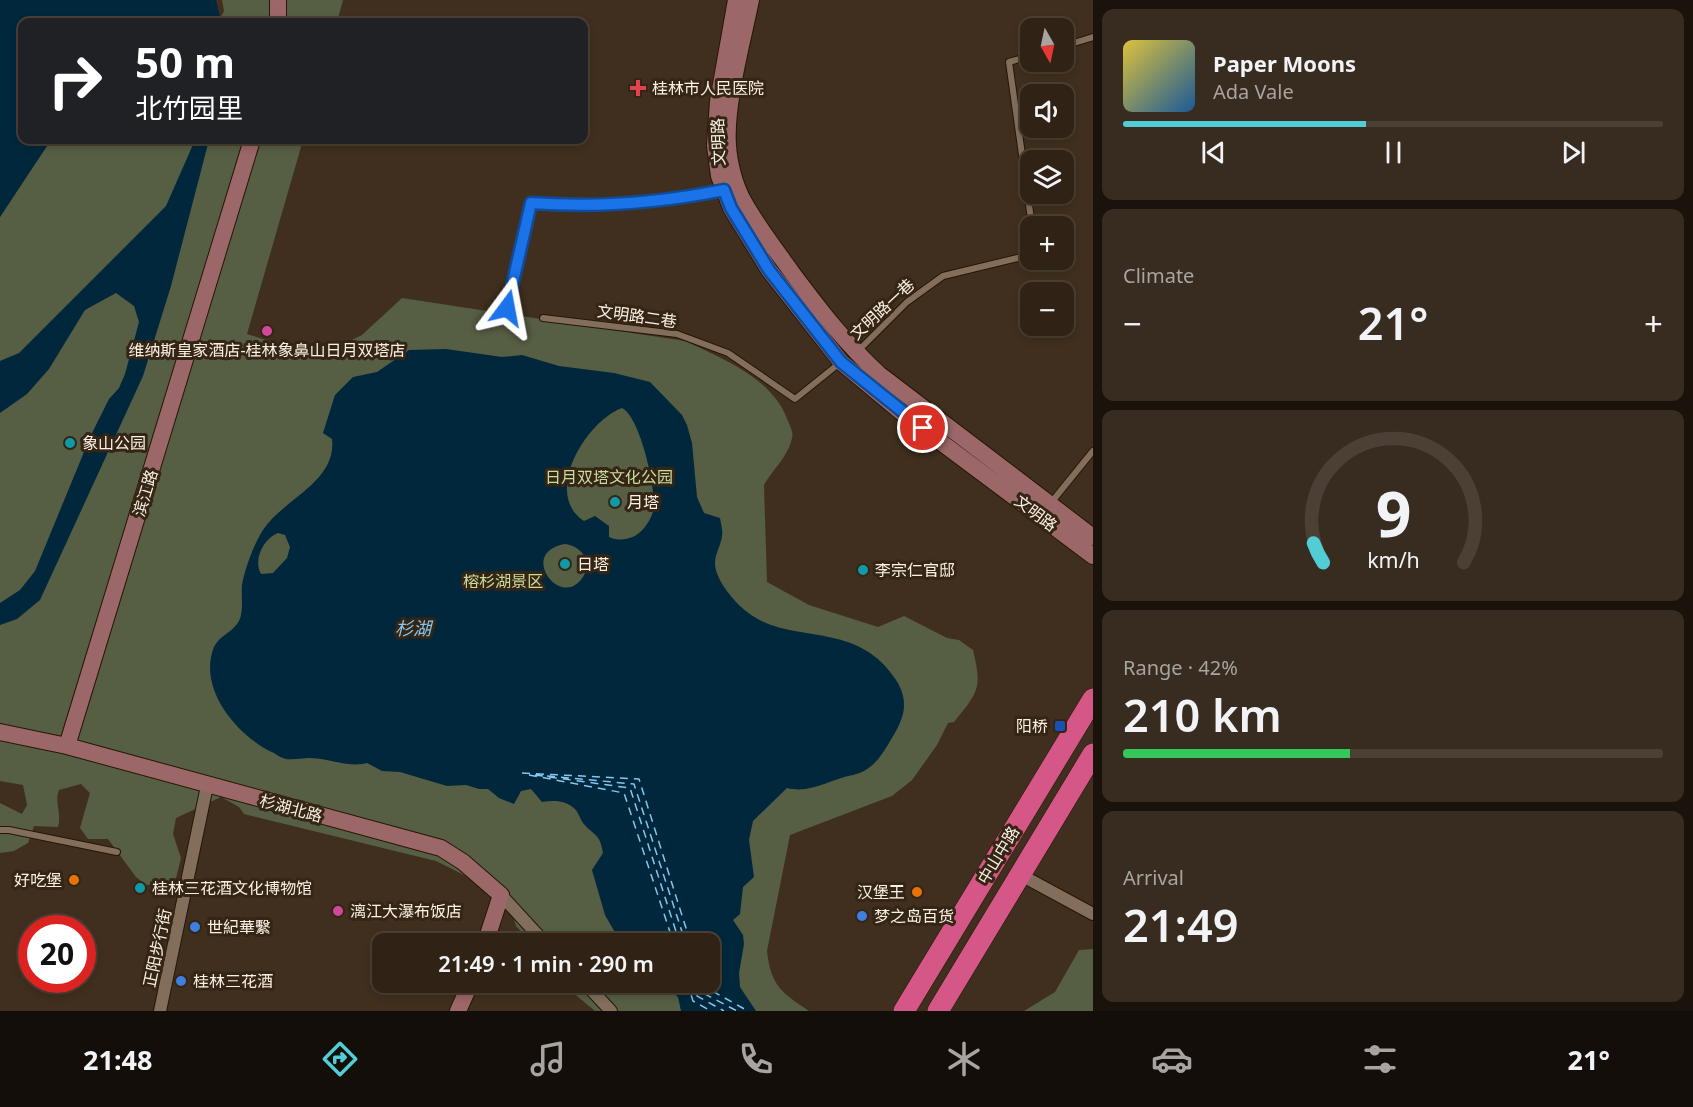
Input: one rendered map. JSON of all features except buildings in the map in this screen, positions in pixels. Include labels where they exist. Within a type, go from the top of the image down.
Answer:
[{"type":"highway","name":"中山中路","points":[[904,1011],[1093,699]]},
{"type":"highway","name":"中山中路","points":[[938,1011],[1093,754]]},
{"type":"street","points":[[278,0],[278,18]]},
{"type":"street","name":"文明路","points":[[736,0],[716,120],[715,146],[724,190],[731,208],[769,270],[848,357],[906,416],[1093,556]]},
{"type":"street","name":"文明路","points":[[751,0],[729,122],[728,144],[733,172],[743,200],[769,241],[848,357],[879,374],[1093,537]]},
{"type":"street","name":"滨江路","points":[[67,746],[251,144]]},
{"type":"street","points":[[0,732],[67,746]]},
{"type":"street","name":"杉湖北路","points":[[67,746],[441,848],[464,862],[501,895],[536,933]]},
{"type":"street","name":"正阳步行街","points":[[160,1011],[207,786]]},
{"type":"street","points":[[1020,874],[1093,914]]},
{"type":"street","points":[[489,933],[501,895]]},
{"type":"street","points":[[458,1011],[466,993]]},
{"type":"street","points":[[594,993],[611,1011]]},
{"type":"lane","points":[[1074,43],[1093,37]]},
{"type":"lane","points":[[1020,59],[1009,62],[1031,216]]},
{"type":"lane","points":[[507,308],[531,203],[586,207],[632,205],[676,200],[724,190]]},
{"type":"lane","name":"文明路一巷","points":[[848,357],[907,302],[943,276],[1020,257]]},
{"type":"lane","name":"文明路二巷","points":[[543,318],[677,334],[728,353],[795,399],[848,357]]},
{"type":"lane","points":[[1050,504],[1093,451]]},
{"type":"lane","points":[[0,830],[117,852]]},
{"type":"green space","points":[[222,0],[343,0],[338,18],[220,18],[224,11]]},
{"type":"green space","name":"榕杉湖景区","points":[[35,144],[302,144],[247,334],[319,356],[362,335],[402,298],[685,341],[745,372],[771,393],[781,406],[791,427],[792,436],[784,457],[764,485],[767,582],[809,605],[878,627],[904,616],[947,638],[959,640],[973,650],[978,681],[969,703],[954,722],[948,723],[937,745],[912,780],[892,796],[790,835],[767,951],[771,972],[779,987],[791,999],[809,1011],[595,1011],[573,993],[720,993],[720,933],[523,933],[516,926],[505,889],[474,880],[436,861],[244,814],[239,807],[221,797],[176,818],[173,834],[181,858],[176,878],[165,884],[146,885],[136,877],[108,839],[88,839],[80,828],[90,793],[81,784],[59,790],[58,827],[34,826],[28,843],[14,851],[0,853],[0,803],[22,814],[27,805],[23,785],[0,781],[0,217],[22,183]]},
{"type":"green space","points":[[1093,949],[1093,1011],[1024,1011],[1055,992],[1079,950]]},
{"type":"water","points":[[0,0],[216,0],[220,18],[18,18],[18,144],[48,144],[0,217]]},
{"type":"water","points":[[193,144],[208,144],[171,286],[143,376],[40,600],[17,619],[0,625],[0,603],[20,590],[35,571],[91,435],[109,399],[119,388],[125,374],[139,322],[134,306],[116,293],[85,310],[49,369],[27,394],[0,413],[0,361],[19,353],[166,206]]},
{"type":"water","name":"杉湖","points":[[446,349],[502,357],[522,355],[559,366],[614,373],[650,382],[682,415],[687,425],[692,443],[697,497],[704,513],[720,518],[722,534],[715,560],[716,569],[720,581],[732,597],[758,619],[777,627],[840,640],[860,647],[879,660],[896,680],[903,697],[903,712],[889,743],[874,763],[859,773],[812,788],[787,788],[753,821],[749,840],[754,877],[743,887],[740,914],[733,920],[743,935],[744,944],[739,973],[740,987],[756,1011],[681,1011],[678,997],[673,993],[720,993],[720,933],[615,933],[605,915],[592,870],[603,853],[600,842],[569,804],[556,801],[542,802],[531,789],[521,791],[514,804],[499,798],[488,789],[466,785],[447,786],[400,772],[382,771],[367,763],[353,764],[316,758],[284,759],[247,736],[224,710],[211,679],[210,663],[214,647],[239,621],[243,578],[253,549],[272,519],[318,479],[326,467],[331,454],[332,439],[323,433],[335,395],[353,377],[377,372],[409,350]],"holes":[[[622,408],[629,414],[645,452],[652,483],[654,506],[650,519],[642,530],[635,536],[619,539],[609,537],[609,526],[595,516],[584,521],[572,509],[567,494],[568,477],[583,442],[595,427],[608,415]],[[278,533],[285,535],[290,547],[287,558],[273,573],[261,574],[258,563],[261,551],[268,540]],[[565,544],[580,551],[587,565],[583,577],[574,586],[564,587],[555,584],[548,576],[544,567],[544,557],[551,549]]]},
{"type":"ferry route","points":[[522,773],[639,779],[688,933]]},
{"type":"ferry route","points":[[529,775],[624,793],[670,933]]},
{"type":"ferry route","points":[[535,775],[630,788],[676,933]]},
{"type":"ferry route","points":[[547,776],[634,784],[682,933]]},
{"type":"ferry route","points":[[690,993],[693,1001],[711,1011]]},
{"type":"ferry route","points":[[696,993],[697,996],[724,1011]]},
{"type":"ferry route","points":[[703,993],[737,1011]]},
{"type":"ferry route","points":[[716,993],[748,1011]]},
{"type":"place","name":"桂林市人民医院","points":[[638,88]]},
{"type":"place","name":"维纳斯皇家酒店-桂林象鼻山日月双塔店","points":[[267,331]]},
{"type":"place","name":"象山公园","points":[[70,443]]},
{"type":"place","name":"月塔","points":[[615,502]]},
{"type":"place","name":"日塔","points":[[565,564]]},
{"type":"place","name":"李宗仁官邸","points":[[863,570]]},
{"type":"place","name":"阳桥","points":[[1060,726]]},
{"type":"place","name":"好吃堡","points":[[74,880]]},
{"type":"place","name":"桂林三花酒文化博物馆","points":[[140,888]]},
{"type":"place","name":"汉堡王","points":[[917,892]]},
{"type":"place","name":"漓江大瀑布饭店","points":[[338,911]]},
{"type":"place","name":"梦之岛百货","points":[[862,916]]},
{"type":"place","name":"世紀華繫","points":[[195,927]]},
{"type":"place","name":"桂林三花酒","points":[[181,981]]},
{"type":"route","points":[[507,308],[531,203],[586,207],[632,205],[676,200],[724,190],[741,226],[769,270],[841,362],[923,428]]},
{"type":"park label","name":"日月双塔文化公园","points":[[609,477]]}]
